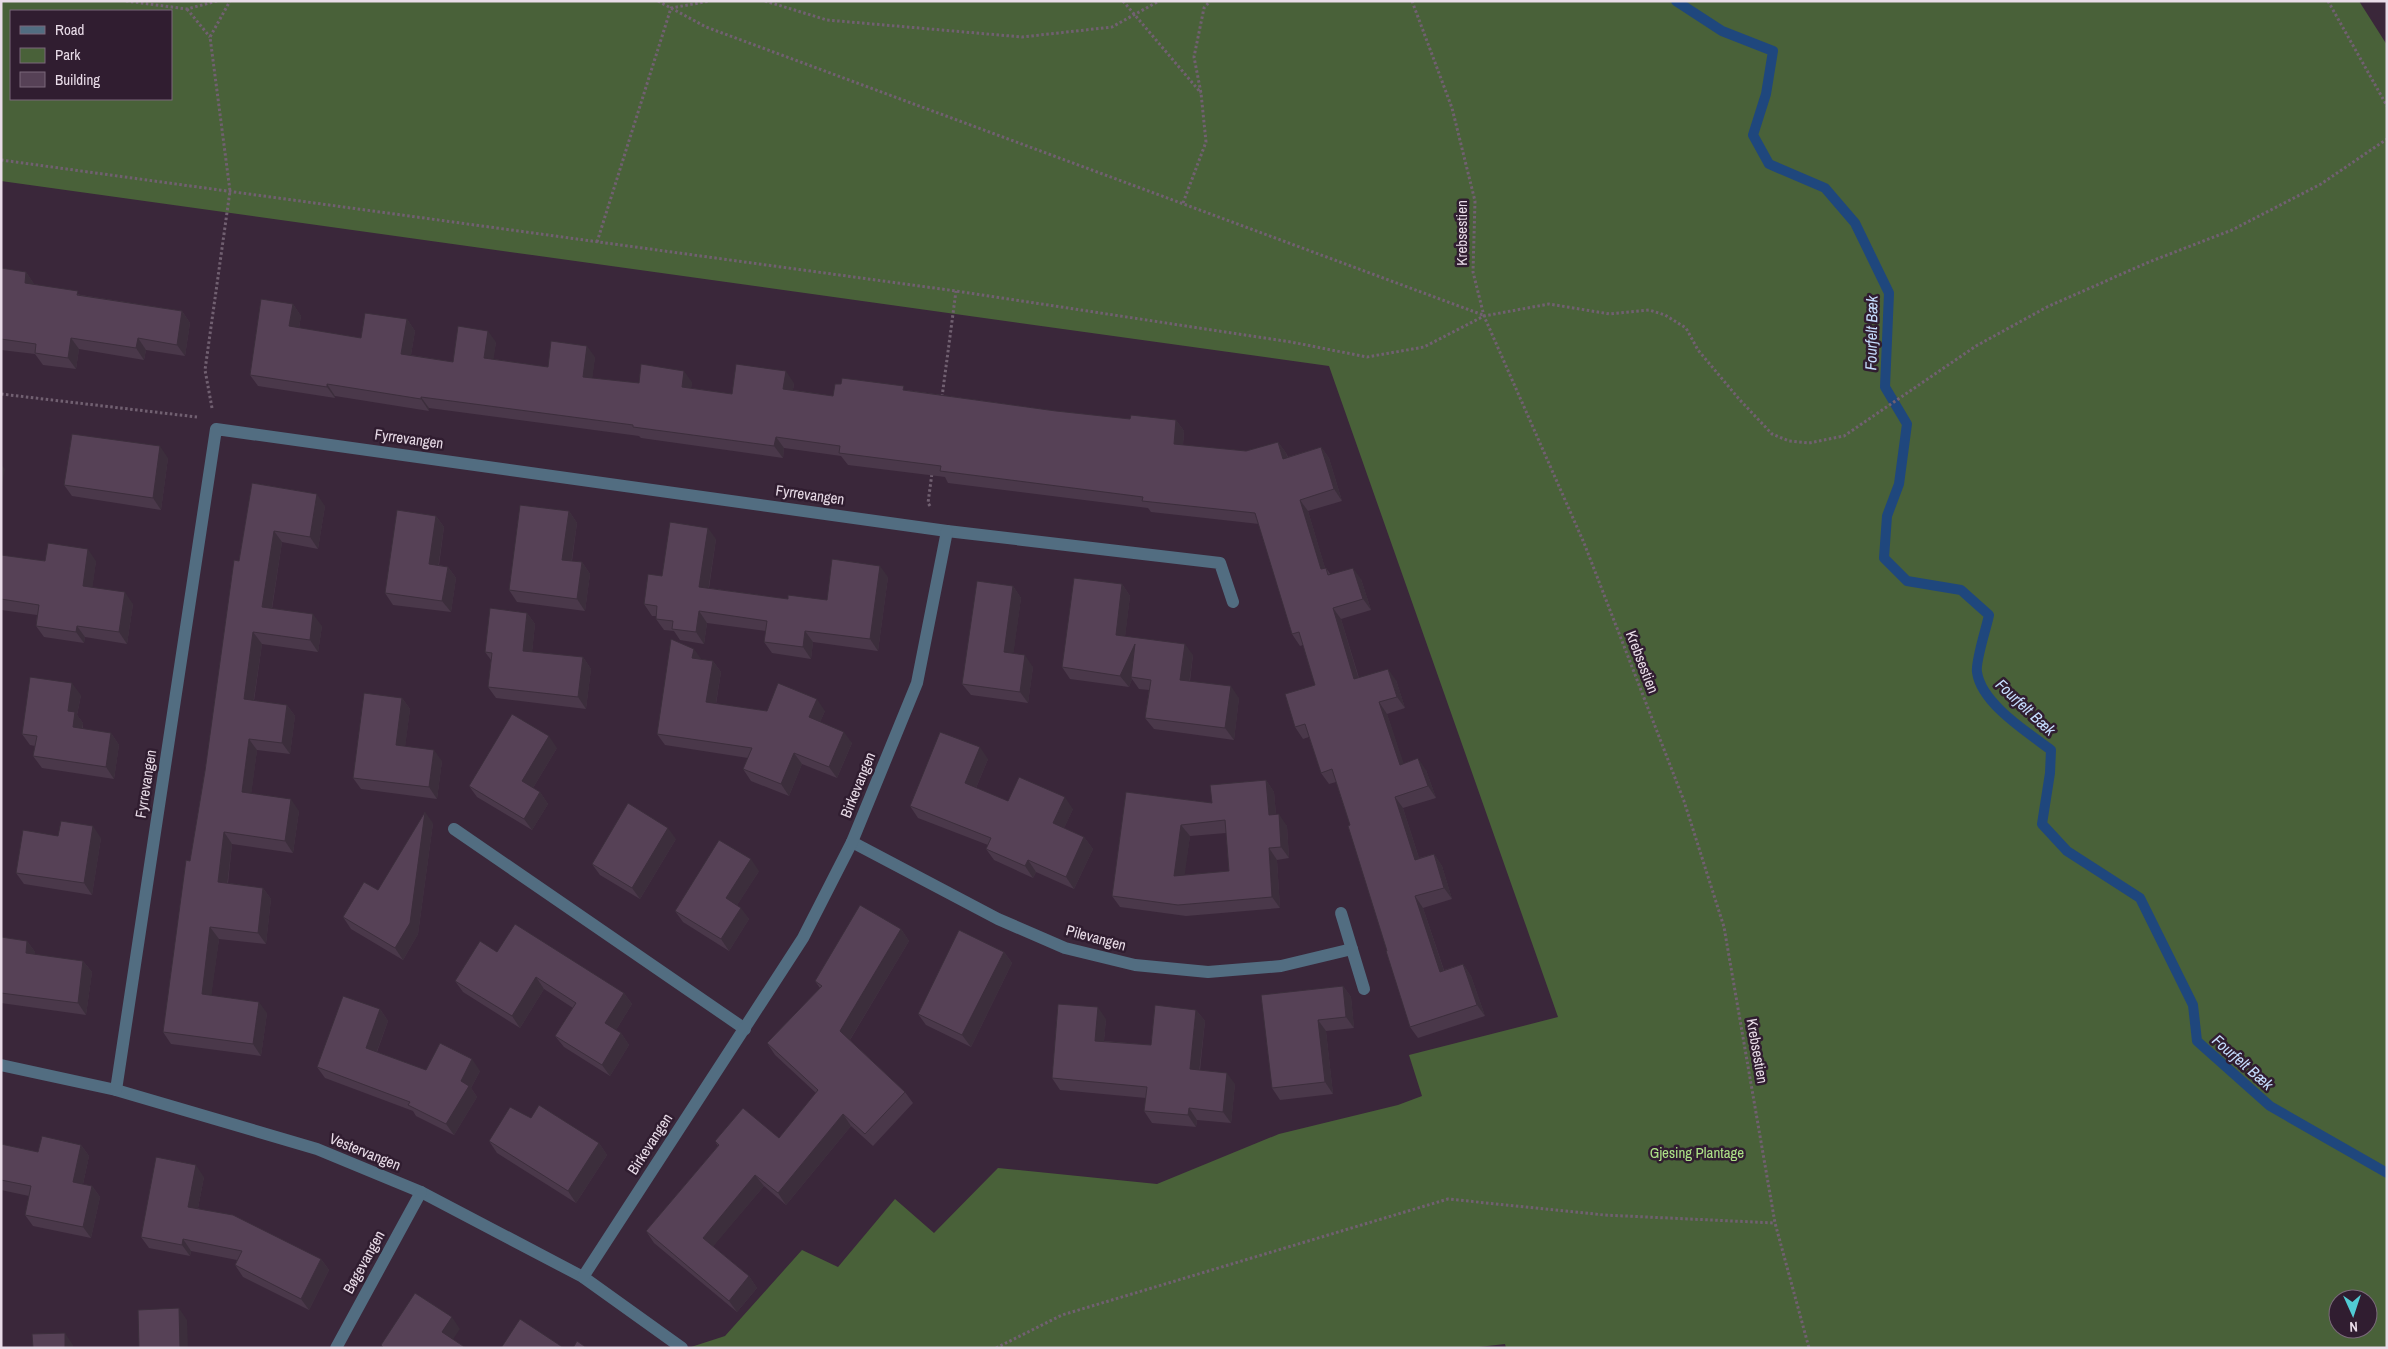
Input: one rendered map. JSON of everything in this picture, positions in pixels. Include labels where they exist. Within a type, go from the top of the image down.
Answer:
[{"type":"street","name":"Fyrrevangen","points":[[116,1090],[216,429],[947,531],[1220,563],[1234,602]]},
{"type":"street","name":"Birkevangen","points":[[583,1277],[803,938],[852,842],[917,683],[947,531]]},
{"type":"street","points":[[454,829],[745,1029]]},
{"type":"street","name":"Pilevangen","points":[[852,842],[998,919],[1065,948],[1135,966],[1208,972],[1281,966],[1352,949]]},
{"type":"street","points":[[1341,913],[1364,989]]},
{"type":"street","name":"Vestervangen","points":[[1,1065],[116,1090],[317,1149],[421,1192],[583,1277],[682,1348]]},
{"type":"street","name":"Bøgevangen","points":[[336,1348],[421,1192]]},
{"type":"path","points":[[126,1],[187,9],[217,1]]},
{"type":"path","points":[[210,37],[230,1]]},
{"type":"path","points":[[658,1],[706,26],[1484,316]]},
{"type":"path","points":[[671,8],[710,1]]},
{"type":"path","points":[[765,1],[827,20],[1022,37],[1112,27],[1135,16],[1159,1]]},
{"type":"path","points":[[1123,1],[1201,93]]},
{"type":"path","points":[[1183,203],[1206,142],[1201,93],[1194,57],[1204,8],[1210,1]]},
{"type":"path","name":"Krebsestien","points":[[1412,1],[1452,108],[1475,201],[1473,272],[1484,316],[1584,543],[1687,810],[1724,927],[1775,1223],[1809,1348]]},
{"type":"path","points":[[2328,1],[2387,106]]},
{"type":"path","points":[[597,242],[671,8]]},
{"type":"path","points":[[187,9],[210,37],[230,192],[205,370],[216,429]]},
{"type":"path","points":[[1,160],[956,291],[1291,342],[1367,357],[1424,347],[1484,316],[1549,304],[1610,314],[1649,310],[1665,315],[1686,328],[1698,350],[1739,399],[1772,434],[1790,440],[1809,443],[1844,436],[1976,346],[2047,307],[2149,262],[2232,230],[2320,184],[2387,139]]},
{"type":"path","points":[[941,407],[956,291]]},
{"type":"path","points":[[1,394],[198,418],[216,429]]},
{"type":"path","points":[[933,464],[928,503],[947,531]]},
{"type":"path","points":[[996,1348],[1062,1315],[1448,1199],[1604,1215],[1775,1223]]},
{"type":"green space","name":"Gjesing Plantage","points":[[1,1],[2359,1],[2387,45],[2387,1348],[1506,1348],[1505,1344],[1470,1348],[688,1348],[725,1336],[802,1250],[838,1267],[895,1199],[934,1233],[998,1168],[1157,1184],[1279,1134],[1398,1105],[1422,1096],[1409,1055],[1558,1017],[1329,366],[1,181]]},
{"type":"building","points":[[1,268],[26,272],[25,283],[78,291],[77,295],[182,311],[177,345],[138,338],[136,348],[71,338],[68,358],[35,353],[36,344],[1,339]]},
{"type":"building","points":[[261,299],[293,304],[289,326],[361,338],[365,313],[407,319],[401,354],[453,362],[458,326],[488,331],[484,358],[548,367],[551,341],[587,346],[583,377],[639,383],[641,364],[684,371],[682,387],[732,394],[736,364],[786,371],[783,389],[833,396],[835,384],[841,384],[842,378],[904,386],[903,390],[1056,411],[1130,419],[1131,415],[1176,420],[1174,444],[1246,451],[1278,442],[1283,459],[1321,447],[1334,489],[1300,500],[1321,569],[1326,568],[1328,575],[1353,568],[1363,599],[1333,608],[1354,679],[1388,669],[1397,697],[1379,702],[1400,765],[1418,758],[1428,786],[1395,797],[1415,860],[1434,854],[1444,888],[1415,896],[1440,972],[1463,964],[1477,1005],[1410,1027],[1332,769],[1321,773],[1305,724],[1295,727],[1285,694],[1315,685],[1299,632],[1292,634],[1255,513],[1142,501],[1143,497],[940,471],[941,466],[839,453],[840,446],[776,437],[774,446],[633,427],[633,425],[421,397],[421,399],[327,384],[327,387],[250,375]]},
{"type":"building","points":[[72,434],[160,446],[153,498],[64,485]]},
{"type":"building","points":[[252,483],[317,494],[310,537],[274,531],[262,607],[313,614],[310,640],[253,632],[244,699],[287,705],[282,743],[249,739],[242,792],[291,799],[285,841],[224,832],[218,882],[263,888],[258,933],[210,927],[202,994],[259,1002],[253,1044],[163,1032],[186,860],[190,861],[205,771],[234,560],[239,561]]},
{"type":"building","points":[[520,505],[569,511],[562,560],[582,562],[577,599],[509,590]]},
{"type":"building","points":[[397,510],[436,516],[429,564],[448,567],[442,601],[385,593]]},
{"type":"building","points":[[670,522],[708,528],[699,587],[788,599],[788,595],[827,600],[832,559],[880,566],[870,639],[805,631],[803,647],[764,642],[767,621],[699,611],[696,632],[672,629],[673,621],[656,619],[657,606],[644,604],[648,574],[662,576]]},
{"type":"building","points":[[48,543],[88,549],[83,586],[125,592],[119,632],[77,626],[76,632],[36,626],[39,605],[1,599],[1,555],[45,561]]},
{"type":"building","points":[[1074,578],[1122,584],[1116,635],[1185,644],[1180,680],[1231,686],[1225,728],[1145,718],[1151,680],[1131,677],[1135,644],[1120,676],[1062,667]]},
{"type":"building","points":[[977,581],[1013,586],[1004,652],[1025,655],[1020,692],[962,684]]},
{"type":"building","points":[[490,608],[527,613],[523,651],[583,657],[578,697],[488,687],[492,653],[485,652]]},
{"type":"building","points":[[671,639],[694,649],[692,658],[713,661],[706,702],[767,711],[778,683],[817,699],[809,717],[844,732],[829,767],[794,753],[781,784],[743,769],[752,748],[657,734]]},
{"type":"building","points":[[30,677],[72,683],[68,711],[75,712],[73,727],[111,733],[106,767],[33,756],[37,736],[22,734]]},
{"type":"building","points":[[364,693],[402,698],[396,745],[434,750],[429,787],[353,778]]},
{"type":"building","points":[[512,714],[549,736],[522,781],[540,792],[524,819],[469,786]]},
{"type":"building","points":[[940,732],[980,747],[965,783],[1008,801],[1019,777],[1065,797],[1053,823],[1084,837],[1066,877],[1028,860],[1025,866],[986,849],[991,838],[910,806]]},
{"type":"building","points":[[1266,780],[1269,815],[1279,814],[1281,847],[1269,848],[1272,897],[1178,905],[1112,896],[1126,792],[1212,803],[1210,785]],"holes":[[[1225,820],[1229,871],[1174,876],[1181,825]]]},
{"type":"building","points":[[628,803],[668,828],[632,888],[592,864]]},
{"type":"building","points":[[425,812],[410,923],[395,948],[343,917],[364,882],[378,890]]},
{"type":"building","points":[[61,821],[93,826],[84,883],[16,873],[23,830],[58,836]]},
{"type":"building","points":[[719,840],[751,859],[726,898],[741,908],[721,939],[675,911]]},
{"type":"building","points":[[860,905],[901,929],[840,1031],[905,1092],[865,1134],[843,1114],[778,1193],[755,1175],[703,1238],[749,1276],[729,1301],[646,1231],[719,1145],[715,1141],[743,1108],[779,1138],[818,1090],[767,1043],[822,986],[815,981]]},
{"type":"building","points":[[515,924],[624,993],[605,1023],[621,1033],[602,1065],[555,1036],[576,1003],[536,977],[512,1016],[455,981],[480,941],[497,952]]},
{"type":"building","points":[[959,930],[1004,952],[962,1035],[918,1014]]},
{"type":"building","points":[[1,937],[27,941],[26,953],[83,961],[78,1003],[1,993]]},
{"type":"building","points":[[1343,986],[1346,1017],[1318,1020],[1325,1082],[1272,1088],[1261,995]]},
{"type":"building","points":[[343,996],[380,1009],[366,1048],[426,1070],[440,1043],[472,1059],[461,1081],[469,1086],[446,1124],[408,1105],[410,1102],[317,1067]]},
{"type":"building","points":[[1058,1004],[1098,1007],[1095,1041],[1151,1045],[1155,1005],[1196,1010],[1190,1069],[1227,1073],[1223,1112],[1189,1108],[1188,1115],[1144,1111],[1147,1087],[1052,1078]]},
{"type":"building","points":[[539,1105],[599,1143],[568,1191],[489,1141],[510,1107],[531,1118]]},
{"type":"building","points":[[42,1136],[81,1145],[73,1182],[92,1186],[83,1227],[25,1215],[31,1186],[1,1180],[1,1144],[38,1152]]},
{"type":"building","points":[[156,1157],[196,1165],[188,1207],[233,1215],[321,1259],[301,1299],[235,1265],[242,1251],[183,1239],[182,1245],[141,1237]]},
{"type":"building","points":[[415,1293],[452,1317],[442,1332],[466,1348],[384,1348],[381,1345]]},
{"type":"building","points":[[179,1308],[180,1348],[139,1348],[138,1310]]},
{"type":"building","points":[[520,1319],[564,1348],[501,1348]]},
{"type":"building","points":[[65,1333],[65,1348],[33,1348],[32,1334]]},
{"type":"building","points":[[577,1341],[587,1348],[573,1348]]},
{"type":"waterway","name":"Fourfelt Bæk","points":[[1676,1],[1722,31],[1773,51],[1766,94],[1753,135],[1769,164],[1825,188],[1855,223],[1889,293],[1885,387],[1907,424],[1899,484],[1887,516],[1884,558],[1907,581],[1961,590],[1989,615],[1977,667],[1980,684],[1987,695],[2006,716],[2051,750],[2050,773],[2042,824],[2067,851],[2140,898],[2193,1005],[2197,1041],[2270,1106],[2387,1173]]}]
